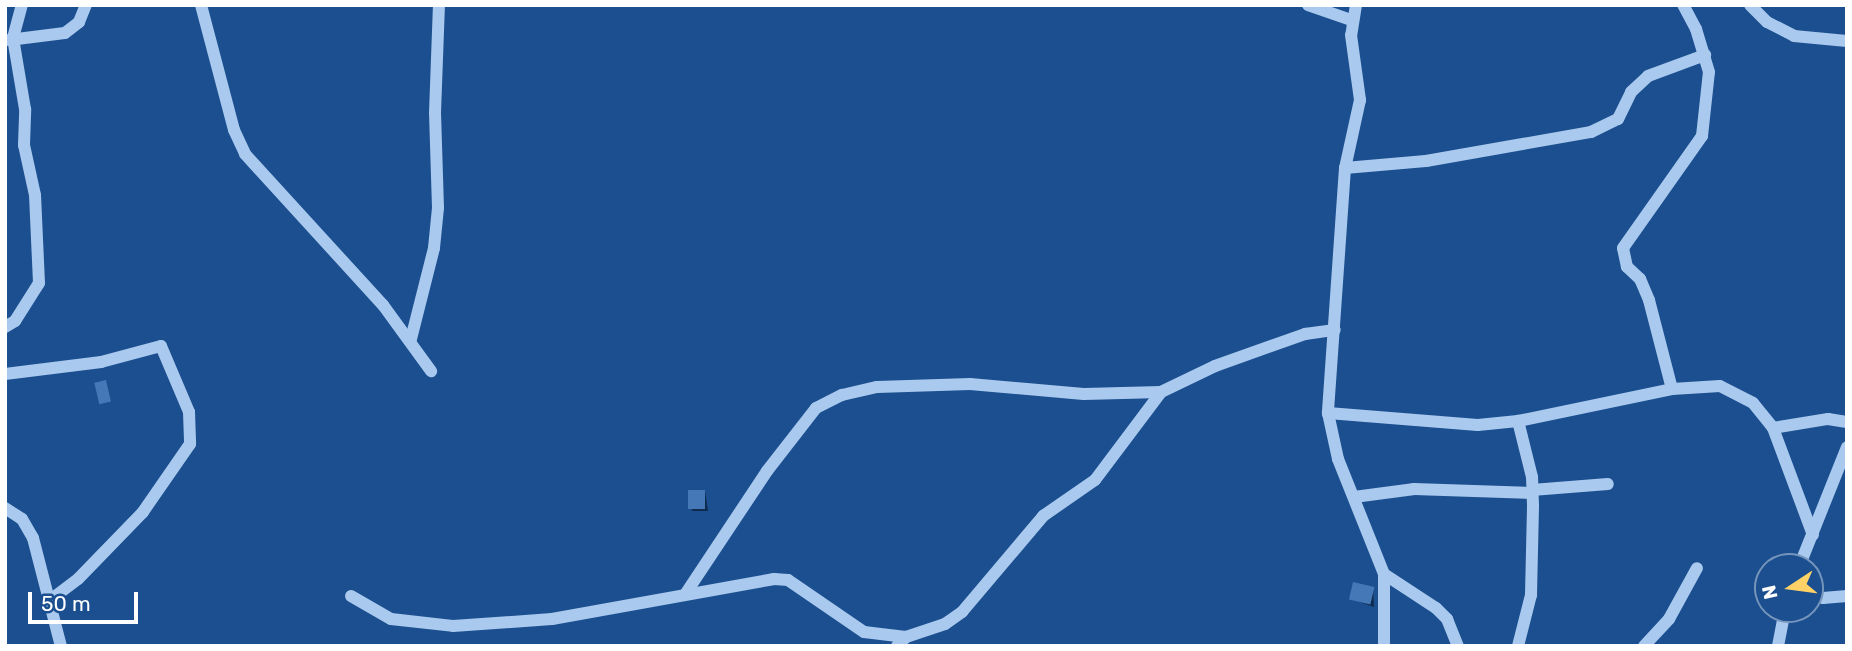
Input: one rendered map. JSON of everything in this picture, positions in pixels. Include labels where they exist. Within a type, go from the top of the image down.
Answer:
[{"type":"street","points":[[5,327],[15,321],[39,283],[35,195],[24,145],[25,109],[9,40],[22,5]]},
{"type":"street","points":[[9,40],[65,33],[79,22],[86,5]]},
{"type":"street","points":[[201,5],[234,130],[246,153],[411,339],[431,371]]},
{"type":"street","points":[[411,339],[434,248],[438,208],[435,113],[439,5]]},
{"type":"street","points":[[1308,5],[1351,20]]},
{"type":"street","points":[[1356,5],[1351,20],[1360,100],[1345,168],[1328,413],[1354,497],[1384,574],[1384,646]]},
{"type":"street","points":[[1672,389],[1649,300],[1640,279],[1627,267],[1623,248],[1702,136],[1708,84],[1705,55],[1683,5]]},
{"type":"street","points":[[1750,5],[1767,22],[1794,36],[1847,41]]},
{"type":"street","points":[[1345,168],[1426,162],[1591,132],[1618,119],[1631,92],[1648,76],[1705,55]]},
{"type":"street","points":[[686,593],[767,471],[816,408],[842,395],[877,387],[960,384],[1084,394],[1161,392],[1215,366],[1305,334],[1335,330]]},
{"type":"street","points":[[5,374],[101,362],[161,346],[189,412],[190,444],[143,512],[79,579],[51,599]]},
{"type":"street","points":[[1328,413],[1478,425],[1518,421],[1672,389],[1720,386],[1754,403],[1773,428],[1813,535]]},
{"type":"street","points":[[351,596],[391,619],[453,626],[552,619],[757,580],[788,580],[864,632],[901,641],[945,624],[962,612],[1043,516],[1095,480],[1161,392]]},
{"type":"street","points":[[1773,428],[1828,419],[1847,422]]},
{"type":"street","points":[[1518,421],[1532,491],[1531,595],[1518,646]]},
{"type":"street","points":[[1805,553],[1847,447]]},
{"type":"street","points":[[1354,497],[1414,489],[1532,491],[1608,484]]},
{"type":"street","points":[[5,508],[28,527],[51,599],[61,646]]},
{"type":"street","points":[[1644,646],[1669,619],[1697,568]]},
{"type":"street","points":[[1384,574],[1436,608],[1447,620],[1458,646]]},
{"type":"street","points":[[1824,598],[1847,596]]},
{"type":"street","points":[[1778,646],[1782,623]]},
{"type":"building","points":[[106,380],[111,401],[99,404],[94,383]]},
{"type":"building","points":[[688,490],[705,490],[705,509],[688,509]]},
{"type":"building","points":[[1353,582],[1374,587],[1370,604],[1349,600]]}]
